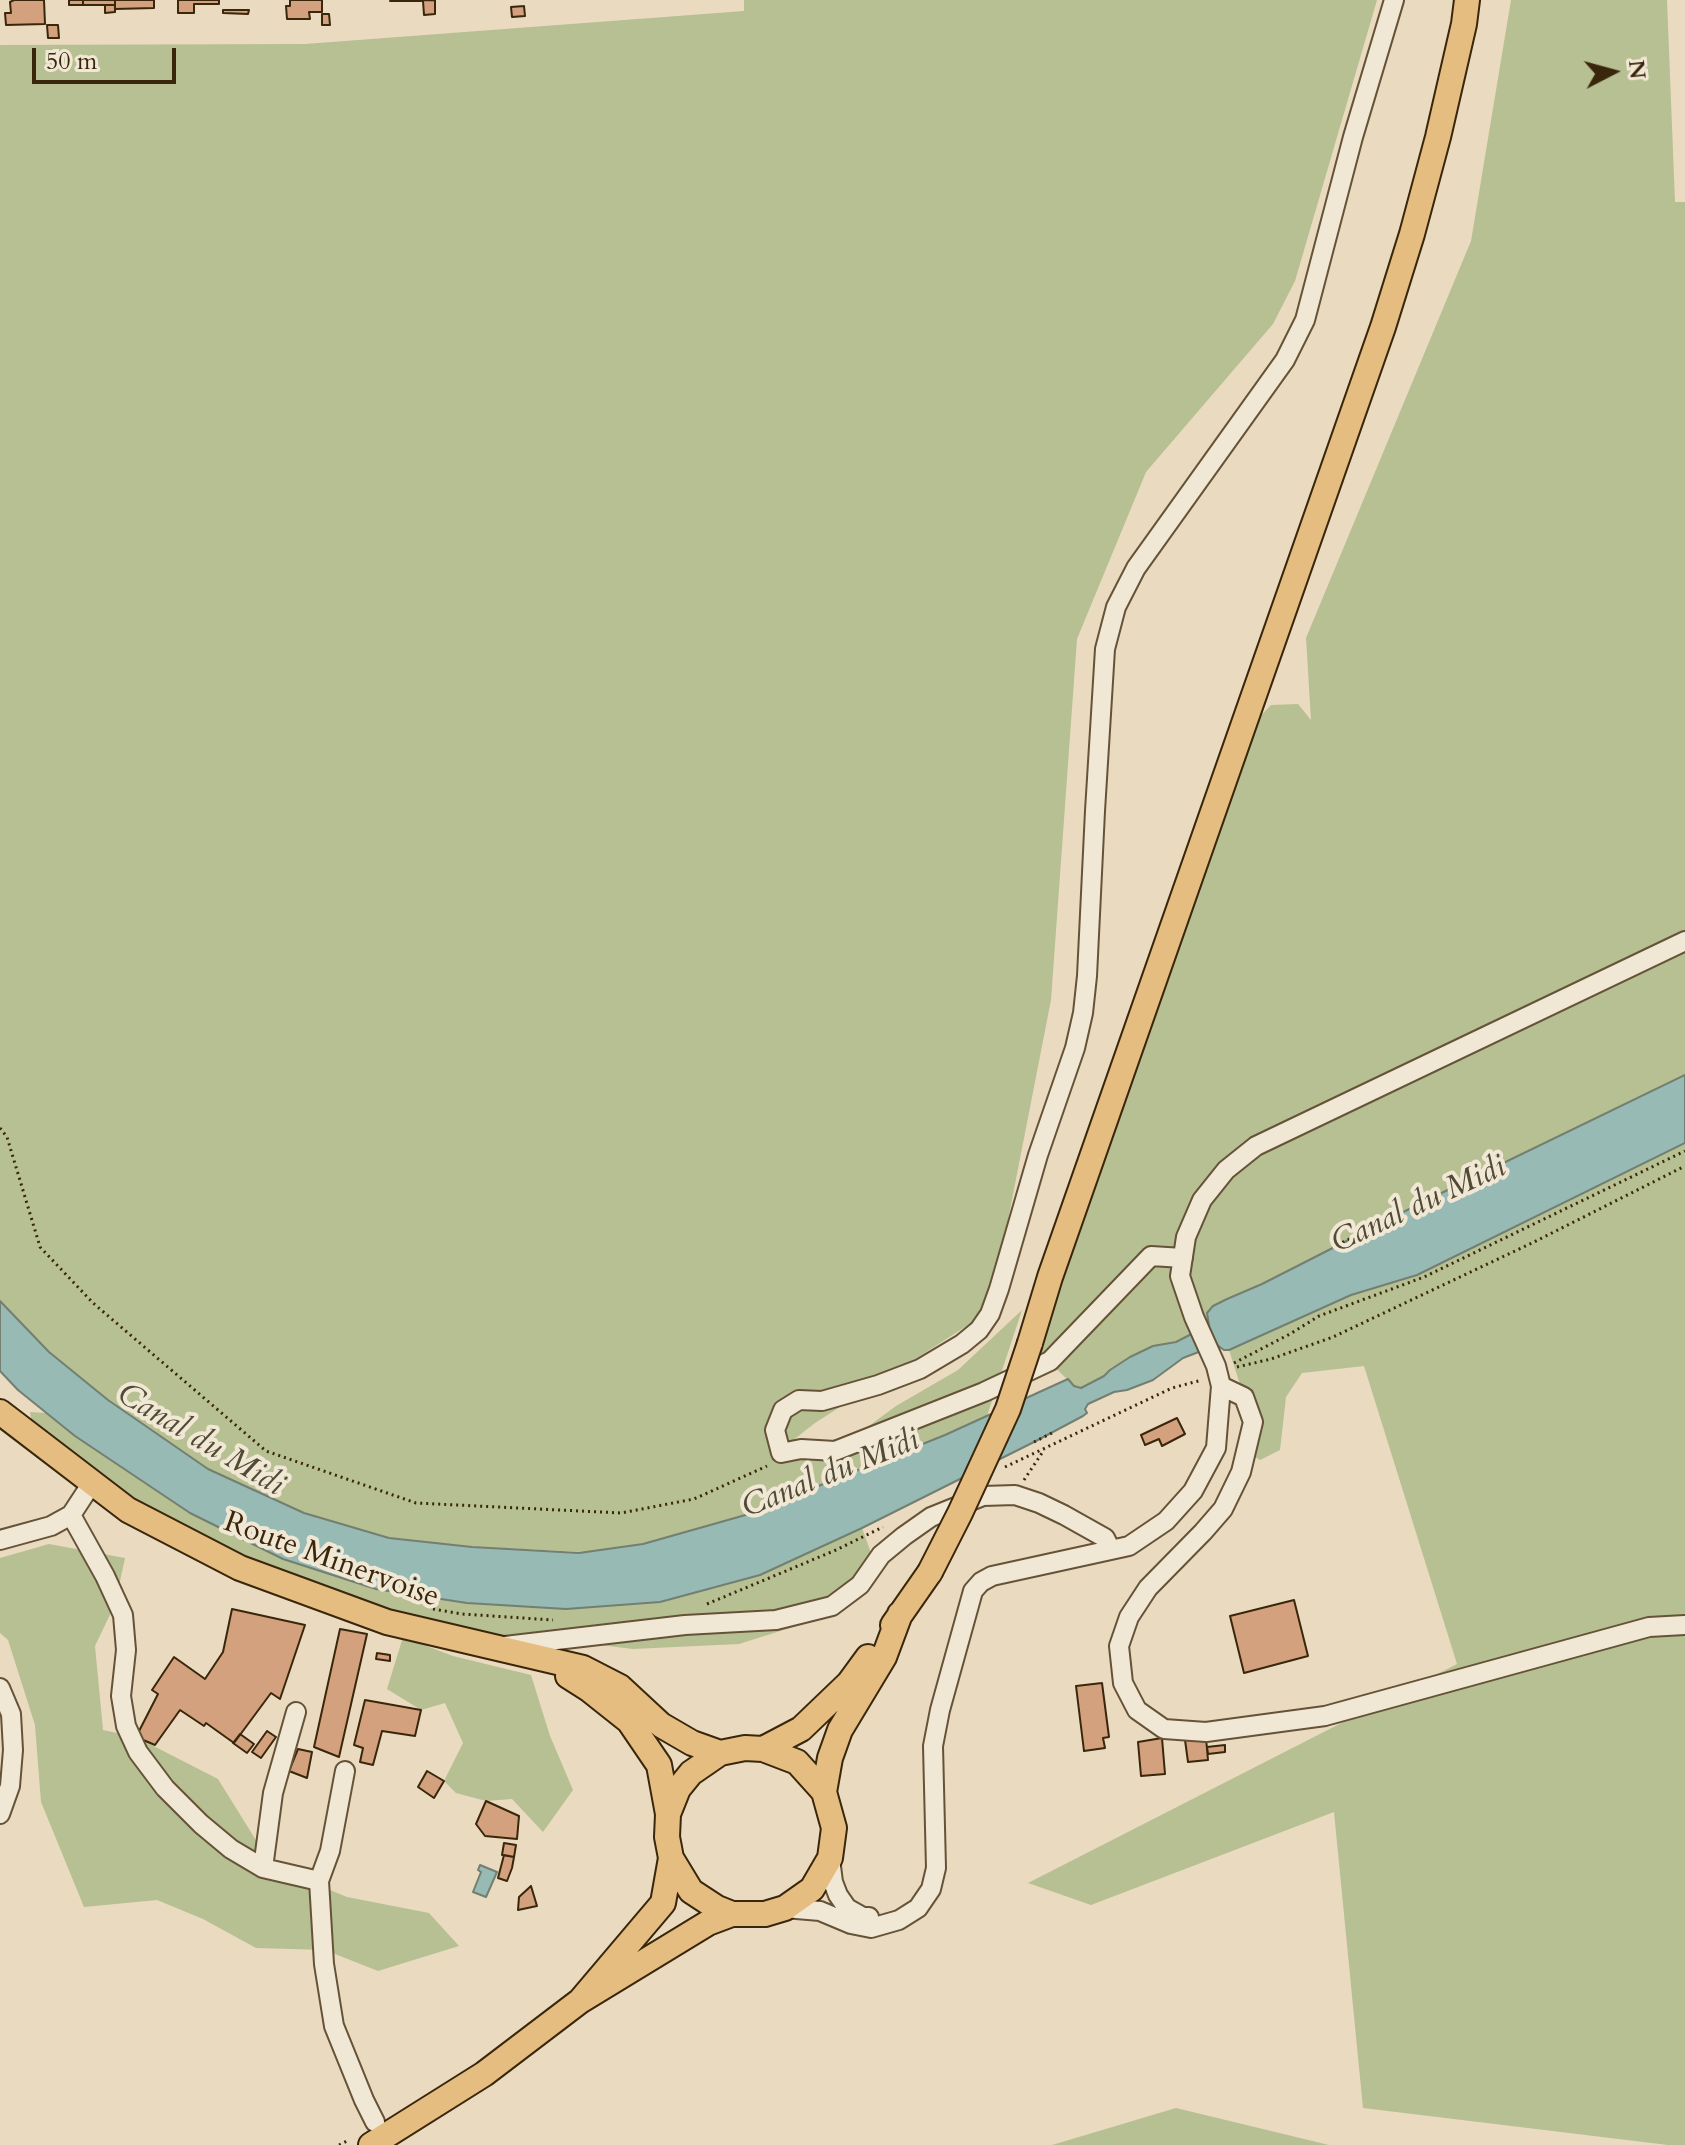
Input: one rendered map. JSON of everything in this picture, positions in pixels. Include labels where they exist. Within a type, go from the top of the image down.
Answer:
[{"type":"main road","points":[[763,1749],[801,1729],[840,1692],[900,1614],[930,1572],[1008,1409],[1055,1263],[1383,327],[1434,151],[1466,12],[1473,0]]},
{"type":"main road","name":"Route Minervoise","points":[[0,1412],[128,1510],[240,1568],[387,1622],[583,1668],[620,1687],[661,1725],[692,1743],[720,1753]]},
{"type":"main road","points":[[366,2135],[484,2074],[580,2001],[708,1923],[732,1914],[765,1914],[785,1908],[812,1889],[830,1858],[834,1828],[824,1792],[830,1758],[840,1730],[884,1657],[900,1614]]},
{"type":"main road","points":[[535,1657],[590,1690],[629,1721],[659,1765],[668,1814],[667,1837],[671,1858],[691,1891],[732,1914]]},
{"type":"main road","points":[[668,1814],[678,1789],[691,1773],[720,1753],[745,1748],[763,1749],[797,1762],[824,1792]]},
{"type":"main road","points":[[580,2001],[663,1903],[671,1858]]},
{"type":"street","points":[[1183,1258],[1151,1256],[1050,1361],[984,1392],[835,1451],[801,1449],[781,1453],[775,1430],[783,1410],[799,1400],[822,1401],[920,1369],[962,1344],[979,1330],[990,1314],[1038,1155],[1075,1048],[1083,1013],[1105,649],[1116,607],[1136,568],[1285,360],[1305,320],[1353,137],[1394,0]]},
{"type":"street","points":[[785,1908],[820,1911],[851,1924],[871,1928],[899,1920],[918,1908],[931,1889],[936,1868],[933,1746],[973,1591],[992,1576],[1129,1546],[1166,1521],[1193,1491],[1216,1448],[1218,1375],[1180,1276],[1186,1237],[1202,1200],[1226,1170],[1256,1146],[1685,941]]},
{"type":"street","points":[[1218,1375],[1244,1397],[1253,1422],[1241,1472],[1223,1509],[1148,1588],[1129,1617],[1119,1646],[1123,1683],[1137,1710],[1164,1729],[1206,1732],[1325,1716],[1649,1627],[1685,1625]]},
{"type":"street","points":[[0,1540],[51,1526],[71,1515],[92,1483]]},
{"type":"street","points":[[495,1647],[685,1625],[776,1620],[832,1606],[860,1585],[881,1555],[931,1517],[983,1496],[1015,1495],[1064,1515],[1105,1538],[1111,1550]]},
{"type":"street","points":[[71,1515],[123,1615],[126,1650],[121,1696],[126,1726],[138,1752],[165,1788],[231,1849],[263,1868],[319,1881]]},
{"type":"street","points":[[0,1688],[11,1714],[13,1750],[10,1786],[0,1814]]},
{"type":"street","points":[[263,1868],[273,1793],[296,1712]]},
{"type":"street","points":[[345,1771],[330,1851],[319,1881],[324,1964],[334,2026],[364,2100],[366,2135]]},
{"type":"street","points":[[830,1858],[833,1882],[847,1908],[863,1917],[899,1920]]},
{"type":"path","points":[[0,1128],[7,1137],[40,1247],[93,1303],[266,1451],[416,1503],[621,1513],[694,1499],[766,1468],[781,1453]]},
{"type":"path","points":[[1218,1375],[1319,1316],[1424,1277],[1685,1151]]},
{"type":"path","points":[[998,1471],[1172,1388],[1333,1337],[1685,1166]]},
{"type":"path","points":[[1337,1245],[1368,1230]]},
{"type":"path","points":[[1034,1442],[1052,1433]]},
{"type":"path","points":[[1015,1495],[1047,1447]]},
{"type":"path","points":[[697,1606],[712,1603],[836,1550],[893,1522]]},
{"type":"path","points":[[433,1609],[462,1614],[558,1620]]},
{"type":"path","points":[[339,2145],[366,2135]]},
{"type":"green space","points":[[744,0],[1377,0],[1295,281],[1273,324],[1146,472],[1077,639],[1051,1000],[999,1266],[976,1320],[815,1423],[774,1455],[835,1451],[896,1406],[958,1370],[1022,1310],[987,1416],[749,1514],[643,1544],[585,1552],[478,1547],[389,1538],[304,1513],[208,1469],[108,1400],[49,1352],[0,1301],[0,45],[305,44],[744,11]]},
{"type":"green space","points":[[1511,0],[1667,0],[1675,202],[1685,202],[1685,1075],[1227,1299],[1209,1325],[1199,1331],[1110,1370],[1105,1376],[1081,1388],[1074,1386],[1030,1343],[1241,736],[1271,705],[1298,704],[1311,720],[1306,638],[1471,241]]},
{"type":"green space","points":[[1685,1143],[1685,2145],[1363,2108],[1334,1812],[1091,1905],[1028,1883],[1457,1664],[1364,1366],[1302,1373],[1286,1397],[1280,1450],[1260,1460],[1246,1451],[1244,1397],[1229,1350],[1351,1295],[1417,1275]]},
{"type":"green space","points":[[30,1412],[47,1413],[75,1436],[190,1513],[283,1559],[376,1589],[760,1575],[862,1528],[871,1553],[874,1584],[828,1616],[739,1644],[633,1649],[532,1637],[495,1647],[240,1568],[34,1438]]},
{"type":"green space","points":[[49,1544],[125,1558],[115,1604],[95,1646],[103,1730],[136,1737],[218,1779],[272,1866],[347,1897],[429,1913],[459,1946],[378,1971],[325,1950],[256,1948],[203,1919],[157,1900],[84,1907],[41,1802],[35,1725],[8,1640],[0,1633],[0,1558]]},
{"type":"green space","points":[[403,1637],[453,1656],[531,1675],[550,1736],[573,1790],[543,1832],[512,1799],[486,1801],[456,1793],[444,1781],[463,1743],[445,1703],[421,1710],[387,1689]]},
{"type":"green space","points":[[1176,2108],[1329,2145],[1052,2145]]},
{"type":"water","name":"Canal du Midi","points":[[1685,1075],[1685,1143],[1417,1275],[1351,1295],[1229,1350],[1217,1345],[1183,1358],[1153,1380],[1088,1404],[1085,1409],[1087,1413],[1083,1416],[1034,1442],[760,1575],[660,1602],[566,1609],[467,1603],[376,1589],[283,1559],[190,1513],[75,1436],[18,1390],[0,1371],[0,1301],[49,1352],[108,1400],[208,1469],[304,1513],[389,1538],[472,1547],[579,1553],[643,1544],[749,1514],[945,1435],[1068,1379],[1081,1388],[1130,1357],[1153,1346],[1176,1342],[1209,1325],[1207,1313],[1213,1306]]},
{"type":"water","points":[[480,1865],[497,1872],[486,1897],[473,1892],[481,1872],[478,1870]]},
{"type":"building","points":[[44,0],[45,24],[6,25],[5,13],[11,13],[10,2]]},
{"type":"building","points":[[69,0],[83,0],[83,5],[69,5]]},
{"type":"building","points":[[83,0],[115,0],[115,5],[83,5]]},
{"type":"building","points":[[115,0],[154,0],[154,8],[115,9]]},
{"type":"building","points":[[178,0],[219,0],[219,4],[194,4],[194,13],[178,13]]},
{"type":"building","points":[[290,0],[322,0],[322,12],[309,12],[310,19],[287,19],[286,6],[290,6]]},
{"type":"building","points":[[435,0],[435,14],[424,15],[423,1],[390,1]]},
{"type":"building","points":[[105,5],[115,5],[115,12],[105,13]]},
{"type":"building","points":[[524,6],[525,16],[512,17],[511,7]]},
{"type":"building","points":[[223,10],[249,10],[248,14],[223,13]]},
{"type":"building","points":[[322,14],[329,14],[330,25],[322,25]]},
{"type":"building","points":[[47,25],[58,25],[59,38],[48,38]]},
{"type":"building","points":[[1177,1418],[1185,1434],[1162,1446],[1159,1439],[1145,1445],[1141,1435]]},
{"type":"building","points":[[1294,1600],[1308,1656],[1244,1673],[1230,1616]]},
{"type":"building","points":[[232,1609],[305,1625],[280,1699],[271,1693],[234,1743],[206,1723],[204,1726],[180,1710],[155,1745],[136,1737],[158,1694],[152,1690],[174,1657],[205,1679],[223,1652]]},
{"type":"building","points":[[340,1629],[367,1634],[339,1757],[314,1747]]},
{"type":"building","points":[[377,1653],[390,1655],[390,1661],[376,1659]]},
{"type":"building","points":[[1102,1683],[1109,1737],[1103,1738],[1105,1748],[1084,1751],[1076,1686]]},
{"type":"building","points":[[365,1700],[421,1710],[415,1736],[382,1731],[373,1765],[360,1762],[363,1748],[354,1745]]},
{"type":"building","points":[[267,1731],[276,1737],[261,1758],[252,1752]]},
{"type":"building","points":[[240,1734],[254,1744],[247,1753],[233,1743]]},
{"type":"building","points":[[1162,1738],[1165,1774],[1141,1776],[1138,1742]]},
{"type":"building","points":[[1206,1738],[1208,1760],[1188,1762],[1185,1740]]},
{"type":"building","points":[[1225,1745],[1225,1752],[1208,1754],[1207,1747]]},
{"type":"building","points":[[298,1749],[312,1752],[307,1778],[289,1771]]},
{"type":"building","points":[[427,1771],[444,1781],[434,1798],[418,1787]]},
{"type":"building","points":[[486,1801],[519,1816],[517,1839],[485,1836],[476,1824]]},
{"type":"building","points":[[504,1843],[516,1845],[514,1857],[502,1855]]},
{"type":"building","points":[[504,1855],[514,1857],[507,1881],[498,1878]]},
{"type":"building","points":[[531,1886],[537,1906],[518,1910],[519,1897]]}]
